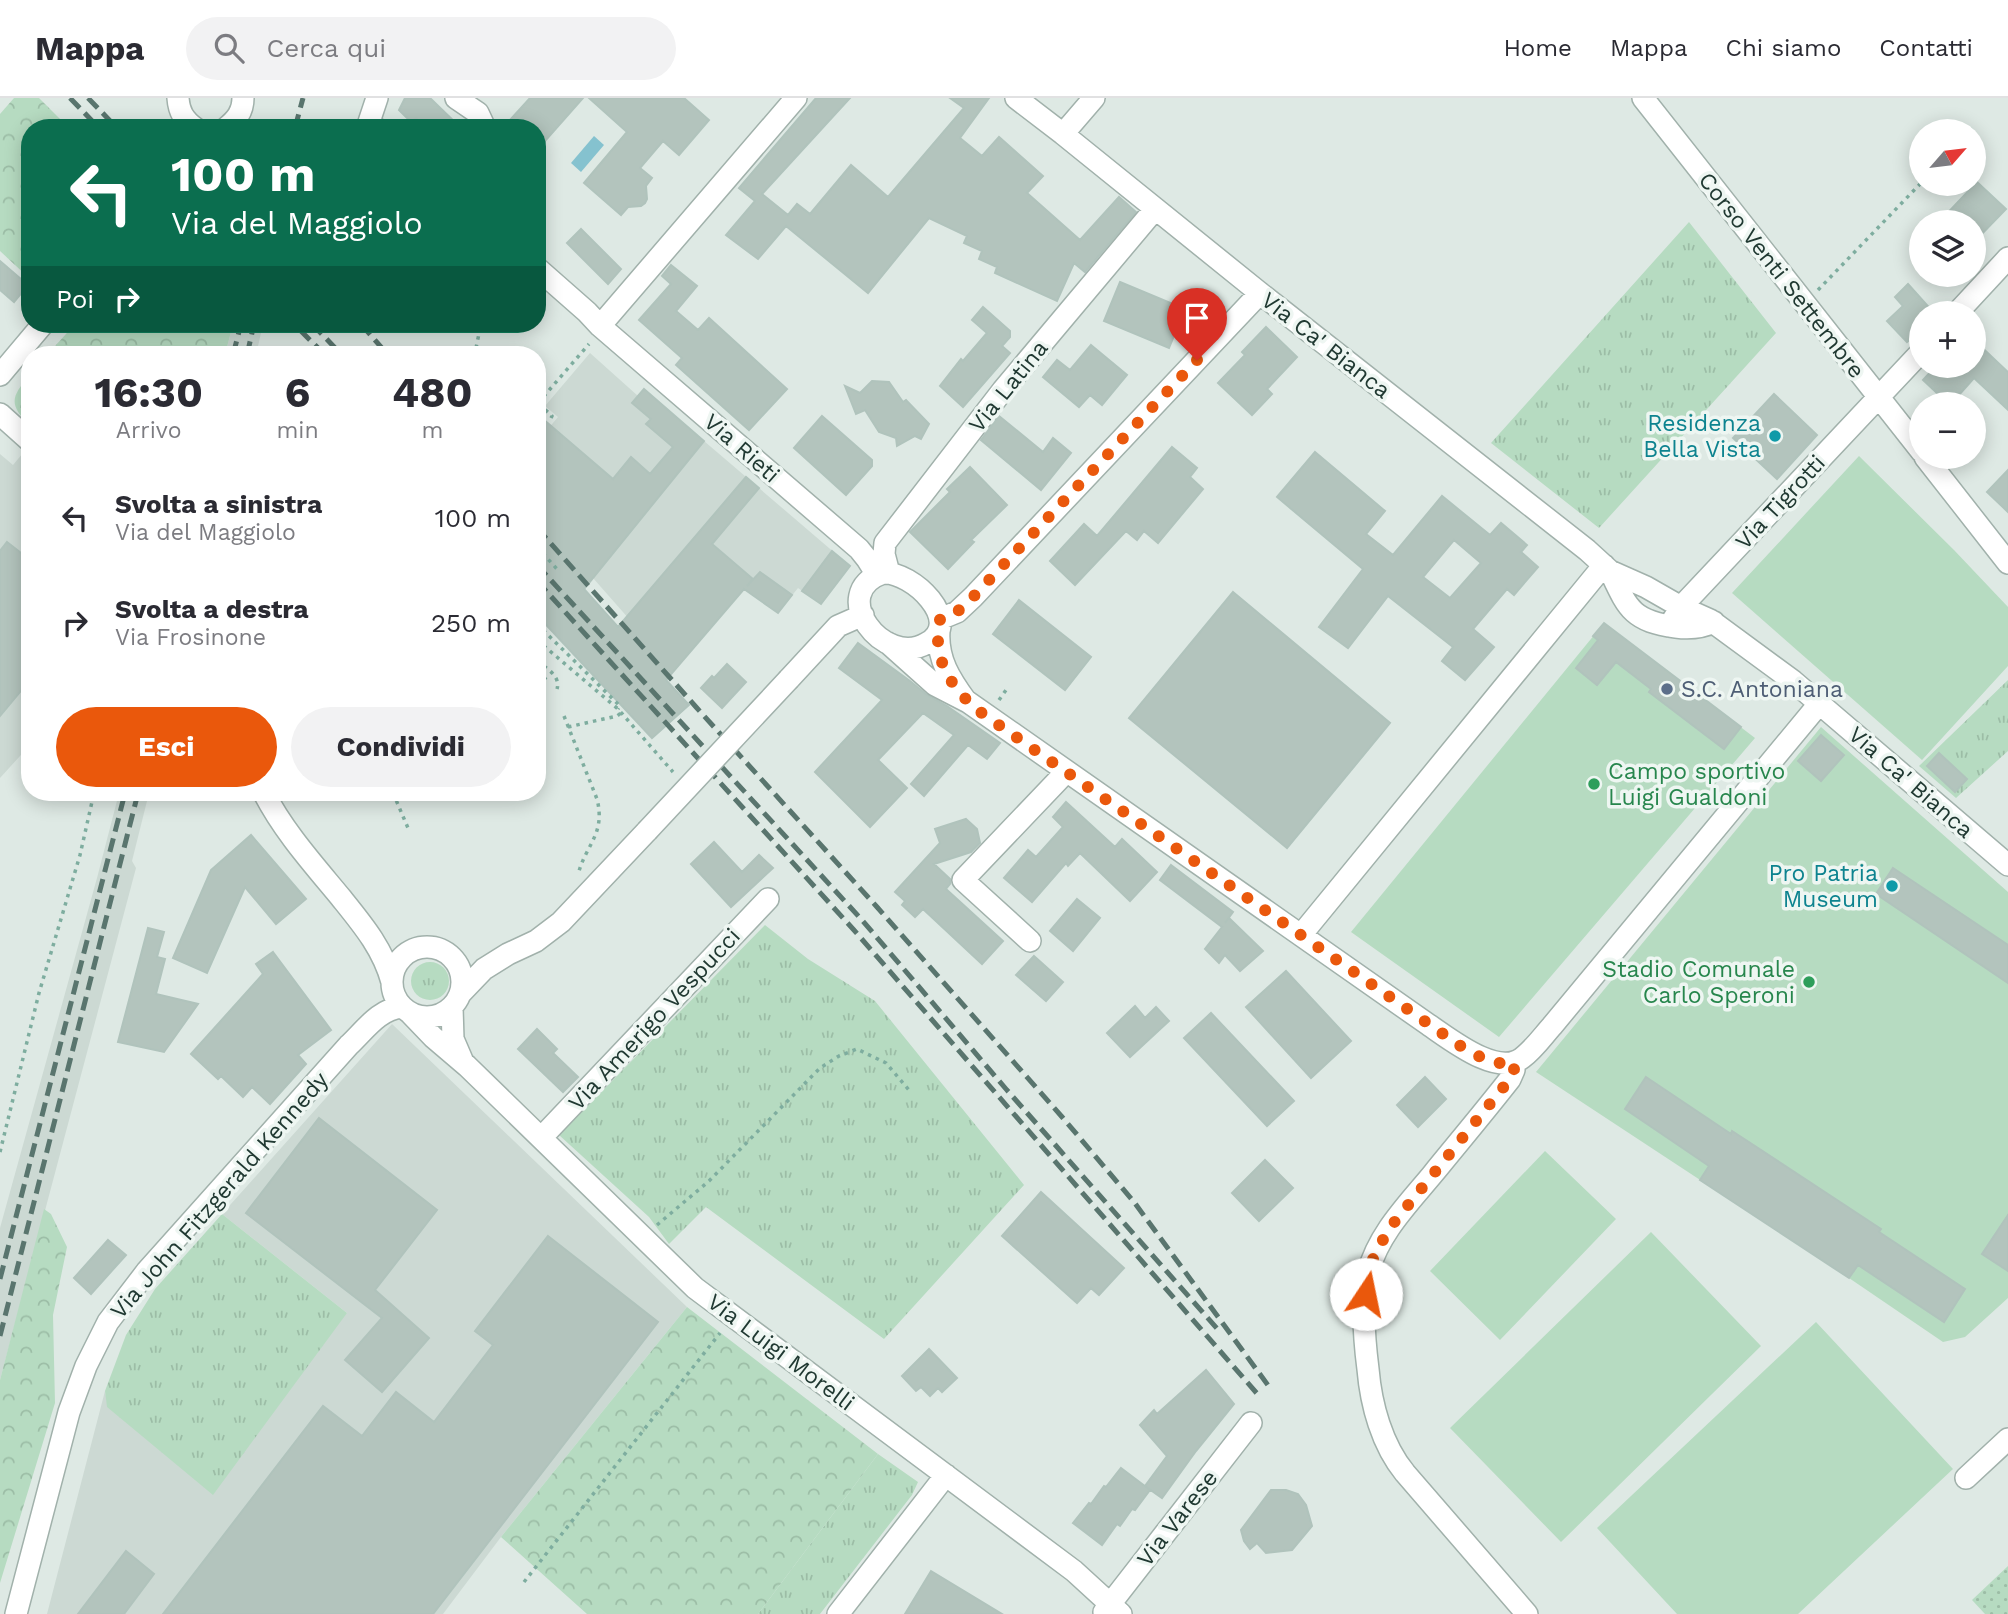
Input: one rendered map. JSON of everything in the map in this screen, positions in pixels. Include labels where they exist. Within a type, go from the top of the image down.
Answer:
[{"type":"street","points":[[178,98],[178,106],[185,119]]},
{"type":"street","points":[[235,119],[243,98]]},
{"type":"street","points":[[373,119],[377,98]]},
{"type":"street","points":[[456,98],[485,113]]},
{"type":"street","points":[[600,326],[796,98]]},
{"type":"street","name":"Via Ca' Bianca","points":[[1016,98],[1607,568],[1714,622],[1793,681],[2008,866]]},
{"type":"street","points":[[1063,134],[1094,98]]},
{"type":"street","name":"Corso Venti Settembre","points":[[1643,98],[1909,436]]},
{"type":"street","name":"Via Latina","points":[[883,574],[885,543],[1003,390],[1155,209]]},
{"type":"street","points":[[1968,301],[2008,258]]},
{"type":"street","name":"Via Rieti","points":[[546,276],[600,326],[859,549],[883,574]]},
{"type":"street","points":[[888,643],[904,648],[918,647],[932,640],[939,625],[973,597],[1260,293]]},
{"type":"street","points":[[0,375],[21,350]]},
{"type":"street","name":"Via Tigrotti","points":[[1681,607],[1909,365]]},
{"type":"street","points":[[0,414],[21,433]]},
{"type":"street","points":[[1934,469],[2008,563]]},
{"type":"street","points":[[1301,936],[1607,568]]},
{"type":"street","name":"Via Ca' Bianca","points":[[1607,568],[1635,613],[1650,622],[1696,628],[1714,622]]},
{"type":"street","points":[[968,702],[944,666],[939,647],[939,625],[932,601],[925,592],[907,579],[883,574],[868,580],[861,589],[859,600],[869,627],[935,685],[968,702],[1459,1045],[1492,1062],[1506,1063],[1522,1058],[1552,1026],[1819,704]]},
{"type":"street","points":[[1669,626],[1681,607]]},
{"type":"street","points":[[269,801],[290,836],[371,934],[386,964],[395,996],[405,1009],[422,1017],[444,1013],[484,969],[536,941],[561,922],[838,626],[863,615]]},
{"type":"street","points":[[1030,942],[963,880],[1066,772]]},
{"type":"street","name":"Via Amerigo Vespucci","points":[[541,1138],[768,899]]},
{"type":"street","points":[[371,934],[395,947],[411,951],[431,947],[464,958],[508,954]]},
{"type":"street","points":[[392,982],[397,964],[411,951]]},
{"type":"street","points":[[448,954],[461,972],[462,983],[456,1000],[453,1039],[464,1062]]},
{"type":"street","name":"Via John Fitzgerald Kennedy","points":[[16,1614],[69,1412],[86,1366],[108,1322],[147,1271],[349,1045],[380,1015],[395,1008],[405,1009]]},
{"type":"street","name":"Via Luigi Morelli","points":[[405,1009],[433,1037],[464,1062],[695,1288],[1074,1571],[1111,1610]]},
{"type":"street","points":[[1514,1062],[1510,1079],[1384,1237],[1368,1275],[1365,1325],[1372,1399],[1392,1454],[1405,1473],[1527,1614]]},
{"type":"street","name":"Via Varese","points":[[1111,1610],[1251,1423]]},
{"type":"street","points":[[1966,1478],[2008,1439]]},
{"type":"street","points":[[838,1614],[946,1475]]},
{"type":"path","points":[[1805,304],[1909,196]]},
{"type":"path","points":[[546,394],[583,351]]},
{"type":"path","points":[[546,410],[551,418]]},
{"type":"path","points":[[546,557],[557,569]]},
{"type":"path","points":[[546,633],[620,706],[617,716],[568,727]]},
{"type":"path","points":[[546,648],[620,711],[674,773]]},
{"type":"path","points":[[546,669],[556,678],[557,689]]},
{"type":"path","points":[[564,716],[600,812],[597,832],[579,869],[578,879]]},
{"type":"path","points":[[0,1152],[39,993],[80,855],[92,801]]},
{"type":"path","points":[[396,801],[408,828]]},
{"type":"path","points":[[642,1238],[709,1181],[820,1068],[839,1056],[857,1049],[886,1063],[909,1090]]},
{"type":"path","points":[[524,1582],[732,1317]]},
{"type":"shaded area","points":[[231,333],[261,333],[258,346],[227,346]]},
{"type":"shaded area","points":[[590,353],[638,396],[632,403],[651,419],[647,424],[704,441],[850,566],[821,604],[798,588],[778,613],[744,589],[674,670],[593,578],[546,464],[546,431],[558,417],[546,405]]},
{"type":"shaded area","points":[[0,454],[13,465],[21,455],[21,755],[0,778]]},
{"type":"shaded area","points":[[117,801],[147,801],[132,861],[136,868],[0,1380],[0,1228]]},
{"type":"shaded area","points":[[392,1024],[687,1307],[501,1537],[443,1614],[47,1614],[105,1391],[108,1407],[347,1313],[222,1214]]},
{"type":"green space","points":[[14,98],[39,98],[60,119],[21,119],[21,271],[0,251],[0,114]]},
{"type":"green space","points":[[1689,222],[1776,333],[1599,528],[1491,443]]},
{"type":"green space","points":[[67,333],[231,333],[227,346],[55,346]]},
{"type":"green space","points":[[21,386],[21,416],[15,406]]},
{"type":"green space","points":[[1859,456],[2008,607],[2008,666],[1922,760],[1732,593]]},
{"type":"green space","name":"Campo sportivo Luigi Gualdoni","points":[[1604,623],[1755,738],[1499,1037],[1351,932]]},
{"type":"green space","points":[[2008,680],[2008,751],[1956,798],[1919,766]]},
{"type":"green space","name":"Stadio Comunale Carlo Speroni","points":[[1821,727],[2008,892],[2008,1298],[1965,1337],[1943,1342],[1536,1072]]},
{"type":"green space","points":[[765,925],[808,959],[875,1001],[1024,1185],[884,1339],[706,1207],[669,1244],[649,1217],[559,1135]]},
{"type":"green space","points":[[430,962],[443,968],[449,981],[443,994],[430,1000],[417,994],[411,981],[417,968]]},
{"type":"green space","points":[[1545,1151],[1616,1219],[1500,1340],[1430,1271]]},
{"type":"green space","points":[[44,1209],[51,1214],[67,1247],[53,1315],[55,1403],[0,1583],[0,1380]]},
{"type":"green space","points":[[222,1214],[347,1313],[213,1495],[107,1407],[105,1391],[126,1335],[155,1289]]},
{"type":"green space","points":[[1651,1232],[1761,1346],[1561,1542],[1450,1428]]},
{"type":"green space","points":[[687,1307],[878,1454],[758,1614],[587,1614],[501,1537]]},
{"type":"green space","points":[[1816,1322],[1953,1469],[1798,1614],[1677,1614],[1597,1528]]},
{"type":"green space","points":[[878,1454],[918,1482],[912,1495],[820,1614],[758,1614]]},
{"type":"green space","points":[[2008,1566],[2008,1614],[1985,1614],[1972,1600]]},
{"type":"water","points":[[594,136],[604,145],[581,172],[571,163]]},
{"type":"building","points":[[405,98],[430,98],[452,119],[408,119],[399,110]]},
{"type":"building","points":[[530,98],[583,98],[546,140],[546,119],[511,119]]},
{"type":"building","points":[[589,98],[684,98],[709,120],[679,155],[663,141],[640,168],[652,178],[646,186],[645,203],[628,207],[621,215],[584,183],[627,132]]},
{"type":"building","points":[[816,98],[850,98],[762,194],[788,215],[797,204],[810,214],[851,165],[888,197],[964,108],[950,98],[989,98],[960,138],[982,156],[999,137],[1043,176],[1027,193],[1080,240],[1119,197],[1136,212],[1085,272],[1074,263],[1057,301],[995,273],[997,267],[979,259],[982,251],[964,243],[967,236],[929,218],[868,293],[786,226],[758,259],[726,235],[755,201],[739,188]]},
{"type":"building","points":[[1986,190],[2006,209],[1986,230],[1986,210],[1950,210],[1964,196],[1986,196]]},
{"type":"building","points":[[581,229],[621,269],[608,284],[567,243]]},
{"type":"building","points":[[0,261],[21,279],[21,294],[14,302],[0,290]]},
{"type":"building","points":[[671,265],[697,286],[676,311],[698,330],[709,318],[787,389],[749,430],[676,365],[682,358],[639,320],[671,284],[662,276]]},
{"type":"building","points":[[1120,282],[1185,309],[1169,348],[1104,321]]},
{"type":"building","points":[[1908,284],[1923,301],[1909,301],[1907,342],[1887,321],[1903,306],[1895,297]]},
{"type":"building","points":[[983,307],[1010,331],[1010,337],[1002,346],[1010,353],[963,407],[940,386],[961,359],[963,361],[987,333],[972,320]]},
{"type":"building","points":[[1266,327],[1297,357],[1267,389],[1272,394],[1252,415],[1218,383],[1245,355],[1242,352]]},
{"type":"building","points":[[1091,345],[1127,375],[1102,405],[1090,395],[1079,407],[1043,377],[1057,360],[1070,370]]},
{"type":"building","points":[[1986,351],[2008,372],[2008,410],[1974,378],[1986,378]]},
{"type":"building","points":[[1974,378],[1962,392],[1936,392],[1923,380]]},
{"type":"building","points":[[872,381],[889,382],[903,402],[906,400],[929,424],[921,439],[915,436],[897,446],[896,438],[879,432],[865,410],[856,414],[845,386],[860,393]]},
{"type":"building","points":[[644,389],[704,441],[584,589],[618,627],[746,477],[759,488],[712,544],[753,579],[747,586],[760,572],[792,595],[778,613],[744,589],[666,680],[689,705],[652,738],[546,625],[546,422],[613,479],[631,457],[650,474],[673,447],[646,424],[651,419],[632,403]]},
{"type":"building","name":"Residenza Bella Vista","points":[[1774,394],[1817,435],[1777,479],[1733,438]]},
{"type":"building","points":[[822,416],[872,460],[872,466],[846,495],[794,448]]},
{"type":"building","points":[[999,416],[1043,452],[1053,438],[1071,453],[1041,490],[981,440]]},
{"type":"building","points":[[1172,447],[1197,468],[1190,477],[1203,489],[1158,543],[1144,531],[1137,540],[1126,531],[1075,585],[1050,561],[1084,524],[1097,536]]},
{"type":"building","points":[[1315,452],[1385,511],[1366,534],[1393,555],[1442,496],[1490,535],[1501,523],[1527,545],[1521,552],[1538,567],[1514,595],[1507,589],[1473,629],[1494,647],[1465,680],[1442,661],[1453,647],[1388,596],[1348,648],[1319,627],[1363,569],[1277,497]],"holes":[[[1454,540],[1481,563],[1450,598],[1423,577]]]},
{"type":"building","points":[[970,467],[1007,505],[971,540],[974,542],[948,569],[910,532],[950,492],[947,489]]},
{"type":"building","points":[[2008,470],[2008,512],[1987,492]]},
{"type":"building","points":[[7,542],[21,553],[21,691],[0,716],[0,551]]},
{"type":"building","points":[[832,551],[850,566],[821,604],[802,591]]},
{"type":"building","points":[[1233,592],[1390,723],[1287,848],[1129,718]]},
{"type":"building","points":[[1019,600],[1091,657],[1065,690],[993,634]]},
{"type":"building","points":[[1604,623],[1741,727],[1724,749],[1649,692],[1651,689],[1616,662],[1597,685],[1576,668],[1598,640],[1593,636]]},
{"type":"building","points":[[858,643],[927,695],[1000,743],[987,759],[968,745],[924,796],[911,784],[954,735],[923,713],[878,760],[907,788],[870,827],[815,772],[882,700],[839,668]]},
{"type":"building","points":[[727,664],[746,682],[722,708],[701,688]]},
{"type":"building","points":[[1821,735],[1844,755],[1821,781],[1798,761]]},
{"type":"building","points":[[1939,753],[1967,779],[1955,792],[1927,766]]},
{"type":"building","points":[[1066,802],[1115,847],[1122,839],[1157,872],[1130,901],[1080,853],[1068,866],[1066,863],[1032,902],[1004,878],[1028,850],[1036,857],[1063,827],[1053,817]]},
{"type":"building","points":[[966,819],[977,829],[980,843],[971,852],[934,864],[950,879],[946,889],[1003,941],[982,964],[923,909],[915,917],[902,905],[905,901],[895,892],[940,843],[935,829]]},
{"type":"building","points":[[251,835],[306,899],[276,924],[245,887],[207,973],[173,958],[211,870]]},
{"type":"building","points":[[714,842],[742,872],[759,855],[773,868],[731,907],[691,864]]},
{"type":"building","points":[[1171,865],[1233,912],[1225,923],[1229,918],[1263,951],[1240,971],[1225,955],[1219,963],[1205,949],[1222,927],[1160,880]]},
{"type":"building","points":[[1893,868],[2008,945],[2008,983],[1876,894]]},
{"type":"building","points":[[1077,899],[1100,918],[1073,951],[1050,931]]},
{"type":"building","points":[[148,928],[164,932],[157,957],[165,959],[156,994],[198,1004],[164,1052],[118,1042]]},
{"type":"building","points":[[273,952],[331,1030],[298,1055],[306,1064],[270,1104],[252,1087],[243,1097],[221,1076],[218,1079],[191,1054],[263,974],[256,964]]},
{"type":"building","points":[[1034,956],[1063,982],[1046,1001],[1016,975]]},
{"type":"building","points":[[1286,971],[1351,1041],[1311,1078],[1246,1007]]},
{"type":"building","points":[[1135,1006],[1145,1018],[1156,1007],[1169,1021],[1130,1057],[1107,1033]]},
{"type":"building","points":[[1211,1013],[1294,1101],[1267,1126],[1184,1038]]},
{"type":"building","points":[[537,1029],[557,1049],[553,1053],[578,1077],[563,1092],[518,1049]]},
{"type":"building","points":[[1425,1077],[1446,1099],[1418,1127],[1397,1105]]},
{"type":"building","points":[[1646,1077],[1881,1229],[1879,1232],[1965,1289],[1944,1322],[1858,1265],[1849,1278],[1700,1180],[1709,1166],[1625,1109]]},
{"type":"building","points":[[319,1118],[437,1210],[375,1290],[429,1338],[382,1392],[345,1360],[382,1318],[246,1213]]},
{"type":"building","points":[[1265,1160],[1293,1188],[1259,1221],[1232,1193]]},
{"type":"building","points":[[1041,1192],[1124,1268],[1099,1295],[1091,1288],[1077,1303],[1002,1236]]},
{"type":"building","points":[[2008,1215],[2008,1271],[1982,1254]]},
{"type":"building","points":[[548,1236],[658,1322],[433,1614],[163,1614],[323,1406],[362,1436],[396,1392],[434,1422],[493,1345],[475,1331]]},
{"type":"building","points":[[108,1240],[126,1255],[91,1294],[74,1278]]},
{"type":"building","points":[[929,1349],[957,1378],[942,1392],[938,1388],[930,1396],[921,1387],[916,1391],[902,1376]]},
{"type":"building","points":[[1206,1370],[1234,1404],[1162,1498],[1145,1486],[1167,1456],[1140,1425],[1154,1410],[1157,1414]]},
{"type":"building","points":[[1121,1468],[1150,1490],[1120,1526],[1117,1524],[1102,1545],[1073,1523]]},
{"type":"building","points":[[1271,1490],[1286,1490],[1298,1494],[1306,1505],[1312,1526],[1292,1550],[1266,1553],[1257,1543],[1250,1549],[1244,1541],[1241,1530]]},
{"type":"building","points":[[126,1551],[154,1574],[124,1614],[78,1614]]},
{"type":"building","points":[[931,1571],[1002,1614],[905,1614]]},
{"type":"railway","points":[[70,98],[90,119]]},
{"type":"railway","points":[[88,98],[108,119]]},
{"type":"railway","points":[[297,119],[303,98]]},
{"type":"railway","points":[[235,346],[239,333]]},
{"type":"railway","points":[[249,346],[252,333]]},
{"type":"railway","points":[[303,333],[316,346]]},
{"type":"railway","points":[[321,333],[333,346]]},
{"type":"railway","points":[[369,333],[380,346]]},
{"type":"railway","points":[[546,538],[1063,1118],[1134,1202],[1270,1388]]},
{"type":"railway","points":[[546,575],[862,920],[1006,1089],[1221,1333]]},
{"type":"railway","points":[[546,591],[853,929],[1260,1397]]},
{"type":"railway","points":[[0,1279],[123,801]]},
{"type":"railway","points":[[0,1336],[136,801]]},
{"type":"place","name":"Residenza Bella Vista","points":[[1775,436]]},
{"type":"place","name":"S.C. Antoniana","points":[[1667,689]]},
{"type":"place","name":"Campo sportivo Luigi Gualdoni","points":[[1594,784]]},
{"type":"place","name":"Pro Patria Museum","points":[[1892,886]]},
{"type":"place","name":"Stadio Comunale Carlo Speroni","points":[[1809,982]]},
{"type":"route","points":[[1197,360],[973,597],[957,612],[940,619],[939,647],[944,666],[957,688],[968,702],[983,714],[1459,1045],[1492,1062],[1514,1062],[1510,1079],[1388,1230],[1371,1263],[1366,1294]]}]
